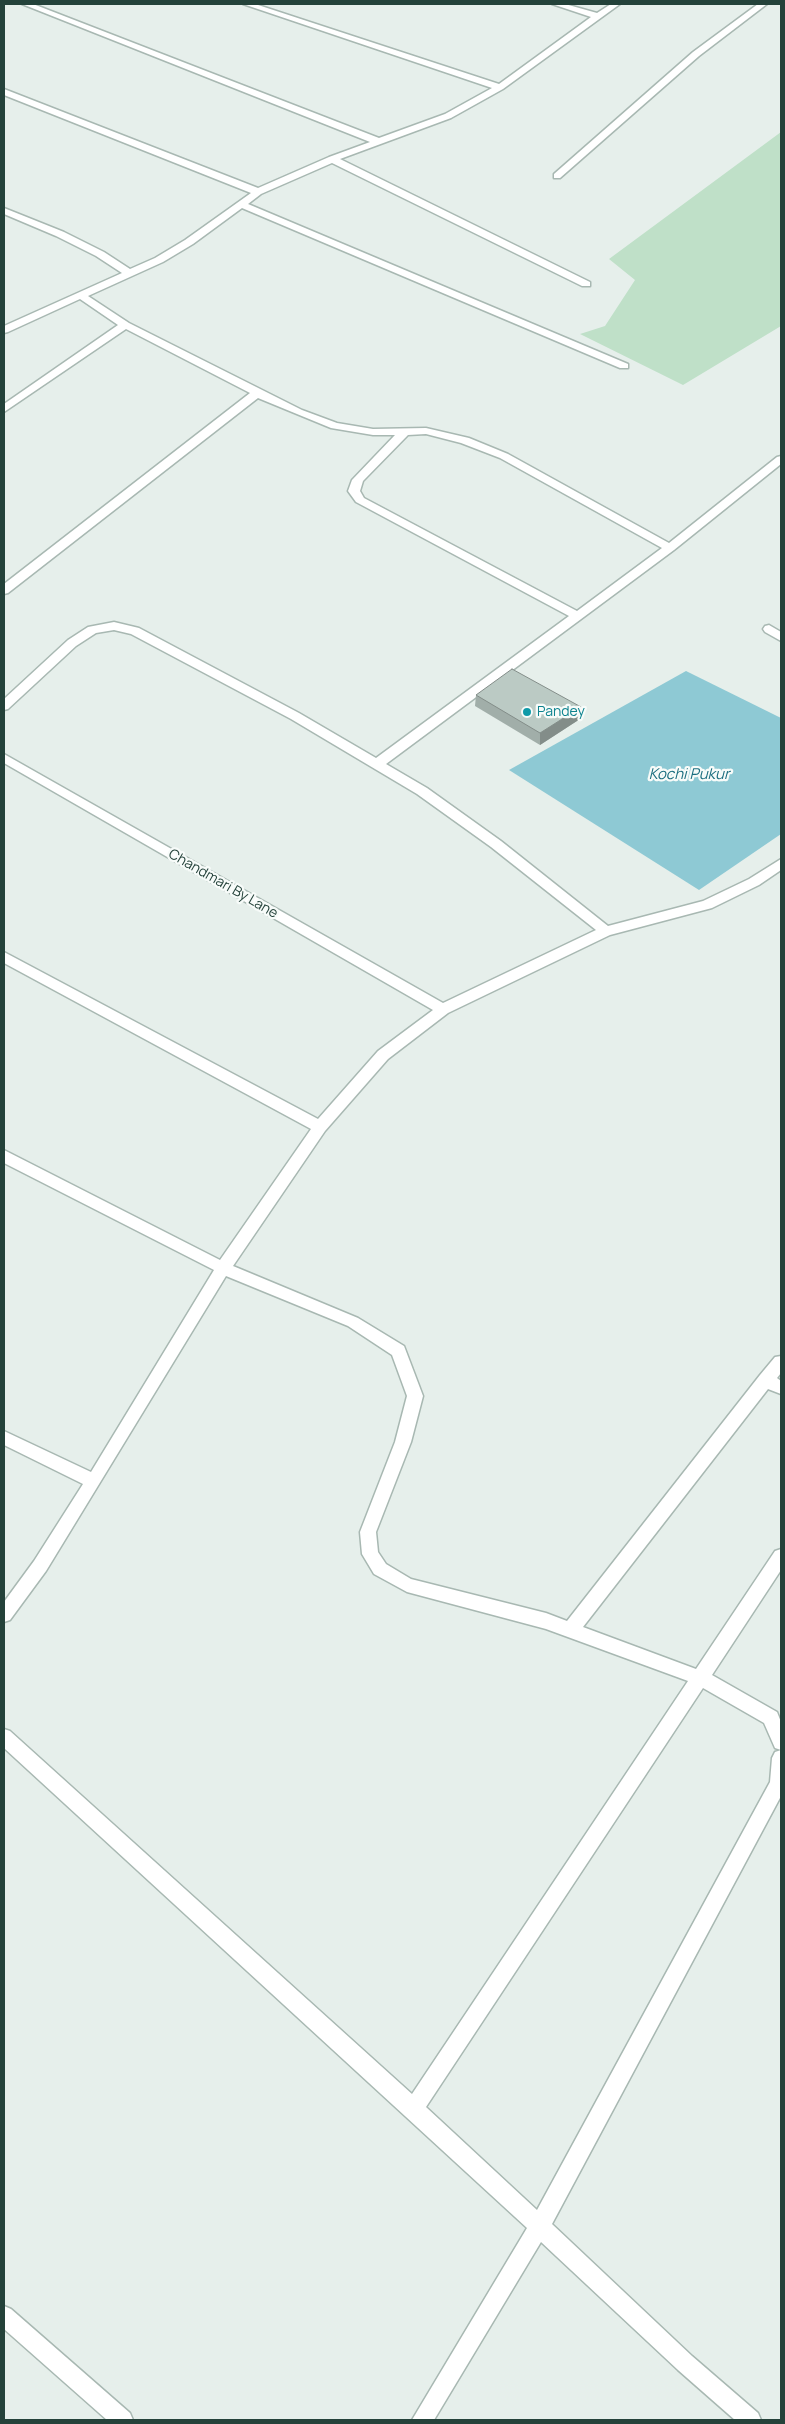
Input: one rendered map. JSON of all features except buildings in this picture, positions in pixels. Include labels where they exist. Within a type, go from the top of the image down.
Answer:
[{"type":"street","points":[[26,4],[377,141]]},
{"type":"street","points":[[247,4],[500,87]]},
{"type":"street","points":[[556,4],[596,16]]},
{"type":"street","points":[[4,330],[82,296],[166,255],[258,192],[377,141],[448,116],[500,87],[596,16],[616,4]]},
{"type":"street","points":[[557,176],[696,54],[763,4]]},
{"type":"street","points":[[4,92],[258,192]]},
{"type":"street","points":[[332,159],[586,284]]},
{"type":"street","points":[[241,204],[624,366]]},
{"type":"street","points":[[4,211],[60,234],[100,254],[128,272]]},
{"type":"street","points":[[82,296],[126,325],[257,393],[335,426],[373,432],[426,431],[465,440],[504,456],[670,548]]},
{"type":"street","points":[[4,409],[126,325]]},
{"type":"street","points":[[4,590],[257,393]]},
{"type":"street","points":[[404,431],[358,480],[354,491],[360,500],[578,616]]},
{"type":"street","points":[[377,764],[670,548],[781,459]]},
{"type":"street","points":[[4,706],[72,643],[92,630],[114,626],[134,631],[294,716],[422,791],[496,844],[606,931]]},
{"type":"street","points":[[770,629],[781,637]]},
{"type":"street","name":"Chandmari By Lane","points":[[4,758],[443,1009]]},
{"type":"street","points":[[4,1615],[40,1566],[94,1481],[222,1268],[320,1127],[383,1055],[443,1009],[606,931],[707,905],[754,882],[781,864]]},
{"type":"street","points":[[4,957],[320,1127]]},
{"type":"street","points":[[6,1161],[222,1268],[353,1322],[398,1351],[415,1396],[402,1442],[368,1532],[370,1554],[380,1569],[407,1585],[570,1630],[701,1678],[771,1718],[781,1742]]},
{"type":"street","points":[[570,1630],[781,1362]]},
{"type":"street","points":[[766,1380],[781,1388]]},
{"type":"street","points":[[4,1438],[94,1481]]},
{"type":"street","points":[[414,2108],[781,1556]]},
{"type":"street","points":[[4,1737],[414,2108],[538,2227],[685,2363],[751,2420]]},
{"type":"street","points":[[422,2420],[538,2227],[779,1782],[781,1758]]},
{"type":"street","points":[[4,2316],[123,2420]]},
{"type":"green space","points":[[781,132],[781,326],[683,385],[580,334],[605,326],[635,280],[609,259]]},
{"type":"water","name":"Kochi Pukur","points":[[686,671],[781,718],[781,834],[699,890],[509,770]]},
{"type":"place","name":"Pandey","points":[[527,712]]}]
